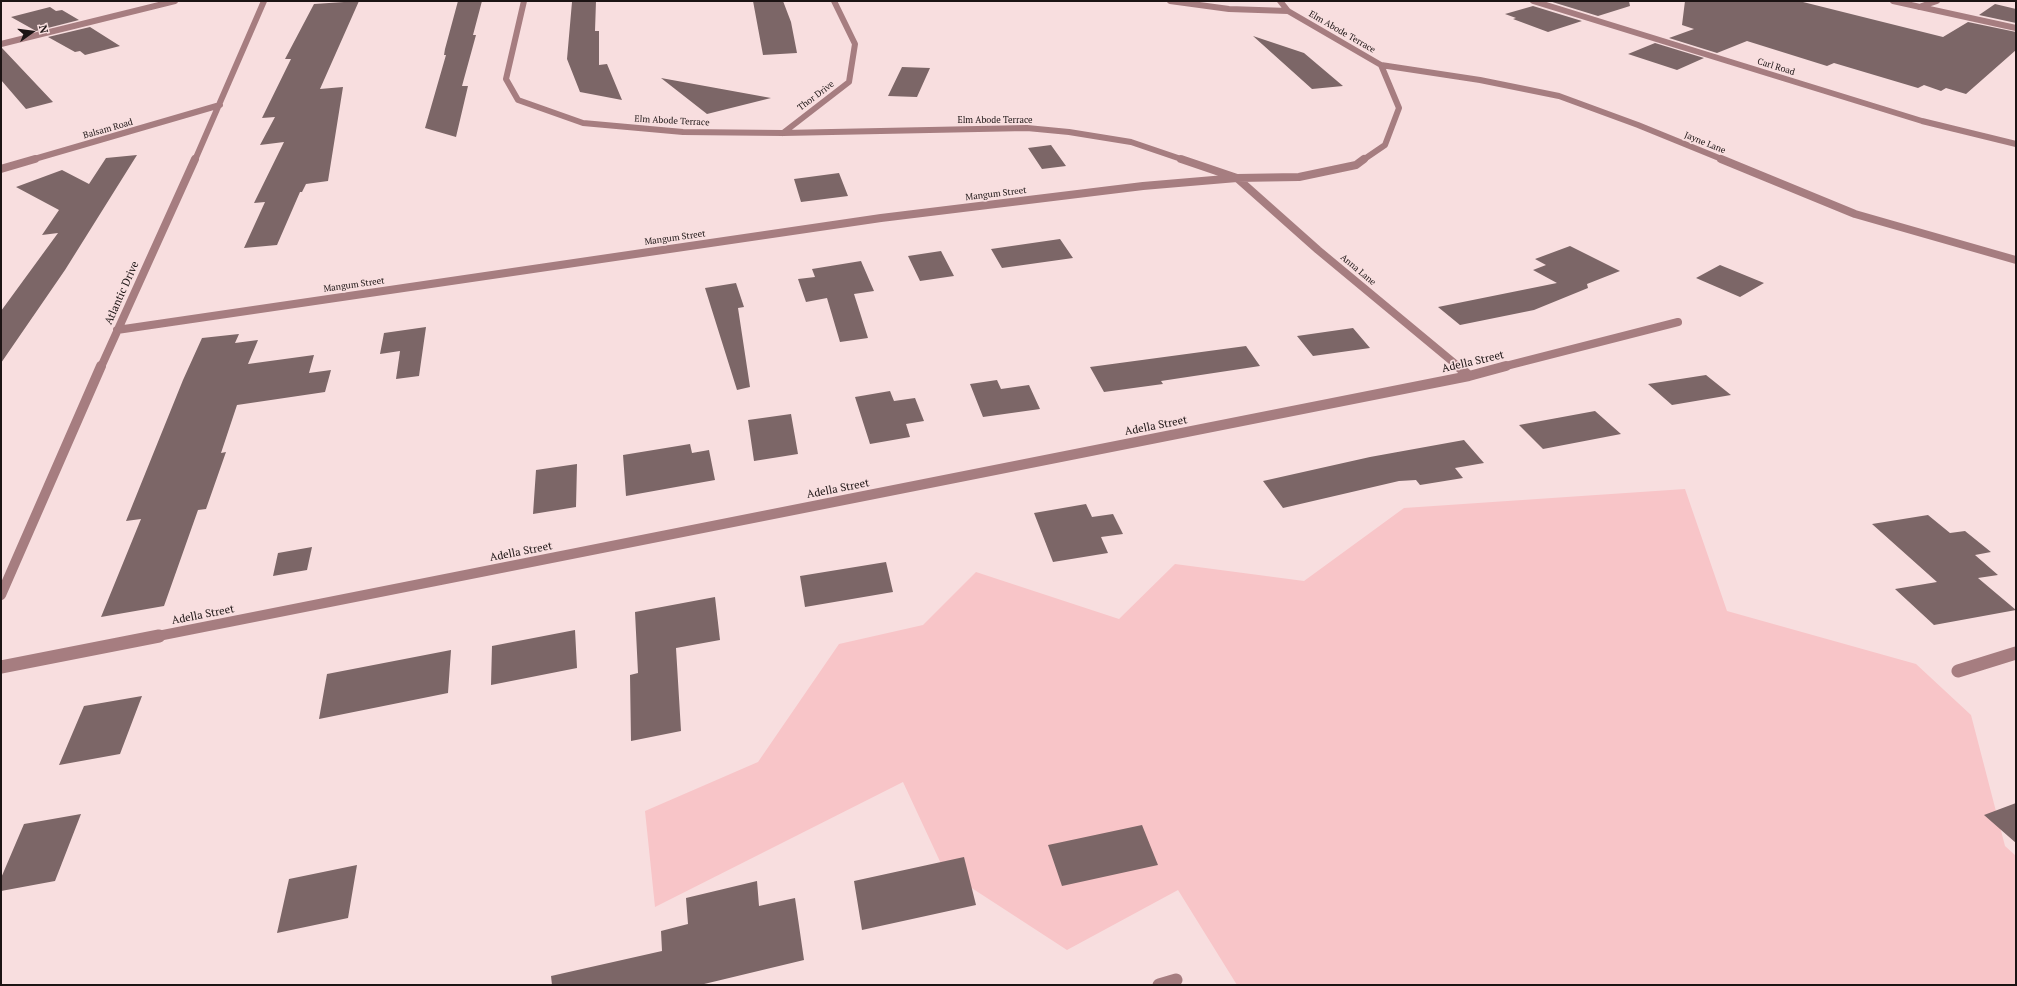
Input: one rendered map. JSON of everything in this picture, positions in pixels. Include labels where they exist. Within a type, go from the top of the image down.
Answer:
[{"type":"street","points":[[1,44],[175,1]]},
{"type":"street","name":"Atlantic Drive","points":[[1,595],[117,330],[220,105],[264,1]]},
{"type":"street","name":"Elm Abode Terrace","points":[[524,1],[506,79],[518,100],[583,124],[683,132],[783,133],[1027,128],[1131,142],[1237,178],[1299,177],[1356,165],[1385,145],[1399,108],[1381,66],[1288,11],[1280,1]]},
{"type":"street","name":"Thor Drive","points":[[783,133],[849,82],[855,44],[834,1]]},
{"type":"street","points":[[1170,1],[1229,9],[1288,11]]},
{"type":"street","name":"Carl Road","points":[[1533,1],[1922,121],[2016,144]]},
{"type":"street","points":[[1893,1],[2016,28]]},
{"type":"street","points":[[1919,7],[1937,1]]},
{"type":"street","name":"Jayne Lane","points":[[1381,66],[1480,80],[1559,96],[1638,125],[1854,214],[2016,260]]},
{"type":"street","name":"Balsam Road","points":[[1,169],[220,105]]},
{"type":"street","name":"Mangum Street","points":[[117,330],[881,218],[1143,186],[1237,178]]},
{"type":"street","name":"Anna Lane","points":[[1237,178],[1318,250],[1469,376]]},
{"type":"street","name":"Adella Street","points":[[1,667],[1469,376],[1678,322]]},
{"type":"street","points":[[1958,671],[2016,653]]},
{"type":"street","points":[[1159,985],[1176,980]]},
{"type":"shaded area","points":[[1685,489],[1727,611],[1916,664],[1971,715],[2005,846],[2016,856],[2016,985],[1237,985],[1178,890],[1067,950],[944,870],[903,782],[655,907],[645,811],[758,762],[839,644],[923,625],[976,572],[1119,619],[1175,564],[1304,581],[1404,508]]},
{"type":"building","points":[[359,1],[320,89],[343,87],[328,181],[306,184],[302,192],[300,192],[277,245],[244,248],[265,202],[254,203],[284,142],[260,145],[275,117],[262,118],[291,59],[285,59],[314,4]]},
{"type":"building","points":[[458,1],[482,1],[473,35],[476,35],[462,86],[468,86],[456,137],[425,128],[446,55],[444,55],[445,49]]},
{"type":"building","points":[[596,1],[595,31],[599,31],[599,65],[607,64],[622,100],[580,92],[567,59],[572,2]]},
{"type":"building","points":[[753,1],[783,1],[791,22],[797,53],[763,55]]},
{"type":"building","points":[[1549,1],[1629,1],[1630,6],[1598,16]]},
{"type":"building","points":[[1685,1],[1799,1],[1943,37],[1968,22],[2016,32],[2016,50],[1966,94],[1946,88],[1941,91],[1924,85],[1918,88],[1834,63],[1827,66],[1747,41],[1717,53],[1669,38],[1694,29],[1682,25]]},
{"type":"building","points":[[1995,4],[2016,9],[2016,23],[1979,15]]},
{"type":"building","points":[[1533,6],[1582,21],[1548,32],[1513,19],[1516,18],[1505,14]]},
{"type":"building","points":[[50,7],[56,11],[62,10],[79,20],[36,31],[11,17]]},
{"type":"building","points":[[90,27],[120,46],[85,55],[80,51],[75,52],[48,37]]},
{"type":"building","points":[[1253,36],[1304,53],[1343,86],[1312,89]]},
{"type":"building","points":[[1655,43],[1704,58],[1677,70],[1628,54]]},
{"type":"building","points":[[1,48],[53,102],[26,109],[1,80]]},
{"type":"building","points":[[902,67],[930,68],[917,97],[888,96]]},
{"type":"building","points":[[661,78],[771,98],[707,114]]},
{"type":"building","points":[[1051,145],[1066,166],[1042,169],[1028,148]]},
{"type":"building","points":[[137,155],[65,270],[1,363],[1,311],[58,233],[42,235],[59,210],[16,187],[62,170],[89,184],[106,158]]},
{"type":"building","points":[[839,173],[848,196],[801,202],[794,179]]},
{"type":"building","points":[[1060,239],[1073,258],[1002,268],[991,249]]},
{"type":"building","points":[[1570,246],[1620,271],[1587,284],[1588,288],[1534,310],[1460,325],[1438,307],[1557,283],[1533,270],[1546,265],[1535,259]]},
{"type":"building","points":[[941,251],[954,276],[920,281],[908,256]]},
{"type":"building","points":[[861,261],[874,291],[854,294],[868,338],[840,342],[827,298],[806,302],[798,279],[815,277],[812,269]]},
{"type":"building","points":[[1720,265],[1764,283],[1740,297],[1696,278]]},
{"type":"building","points":[[736,283],[744,307],[738,308],[750,387],[737,390],[705,288]]},
{"type":"building","points":[[426,327],[419,376],[396,379],[400,351],[380,354],[384,333]]},
{"type":"building","points":[[1353,328],[1370,348],[1313,356],[1297,336]]},
{"type":"building","points":[[239,334],[235,343],[258,340],[248,364],[314,355],[309,373],[331,370],[325,392],[237,405],[221,453],[226,452],[206,509],[198,510],[164,606],[101,617],[141,519],[126,521],[183,380],[202,338]]},
{"type":"building","points":[[1246,346],[1260,366],[1161,381],[1163,384],[1104,392],[1090,367]]},
{"type":"building","points":[[1706,375],[1731,395],[1672,405],[1648,384]]},
{"type":"building","points":[[997,380],[1001,389],[1029,385],[1040,409],[983,417],[970,384]]},
{"type":"building","points":[[890,391],[894,401],[915,398],[924,421],[906,424],[910,437],[870,444],[855,397]]},
{"type":"building","points":[[1595,411],[1621,434],[1543,449],[1519,425]]},
{"type":"building","points":[[791,414],[798,454],[754,461],[748,420]]},
{"type":"building","points":[[1464,440],[1484,463],[1455,468],[1463,478],[1420,485],[1416,480],[1399,481],[1283,508],[1263,481],[1370,457]]},
{"type":"building","points":[[690,444],[692,453],[709,450],[715,480],[626,496],[623,455]]},
{"type":"building","points":[[577,464],[576,507],[533,514],[536,470]]},
{"type":"building","points":[[1086,504],[1092,517],[1113,514],[1123,534],[1101,537],[1108,553],[1053,562],[1034,513]]},
{"type":"building","points":[[1928,515],[1950,533],[1965,531],[1991,552],[1975,555],[1998,575],[1978,578],[2016,610],[1934,625],[1895,589],[1937,582],[1872,524]]},
{"type":"building","points":[[312,547],[307,570],[273,576],[278,553]]},
{"type":"building","points":[[886,562],[893,592],[805,607],[800,576]]},
{"type":"building","points":[[715,597],[720,640],[676,648],[681,731],[631,741],[630,675],[638,673],[635,612]]},
{"type":"building","points":[[575,630],[577,668],[491,685],[492,646]]},
{"type":"building","points":[[451,650],[448,693],[319,719],[327,674]]},
{"type":"building","points":[[142,696],[120,754],[59,765],[84,706]]},
{"type":"building","points":[[2016,803],[2016,843],[1984,815]]},
{"type":"building","points":[[81,814],[55,881],[1,891],[1,878],[24,824]]},
{"type":"building","points":[[1142,825],[1158,865],[1062,886],[1048,845]]},
{"type":"building","points":[[964,857],[976,905],[862,930],[854,881]]},
{"type":"building","points":[[357,865],[348,918],[277,933],[289,879]]},
{"type":"building","points":[[757,881],[759,906],[795,898],[804,960],[700,985],[552,985],[551,976],[662,951],[661,931],[688,924],[686,898]]}]
